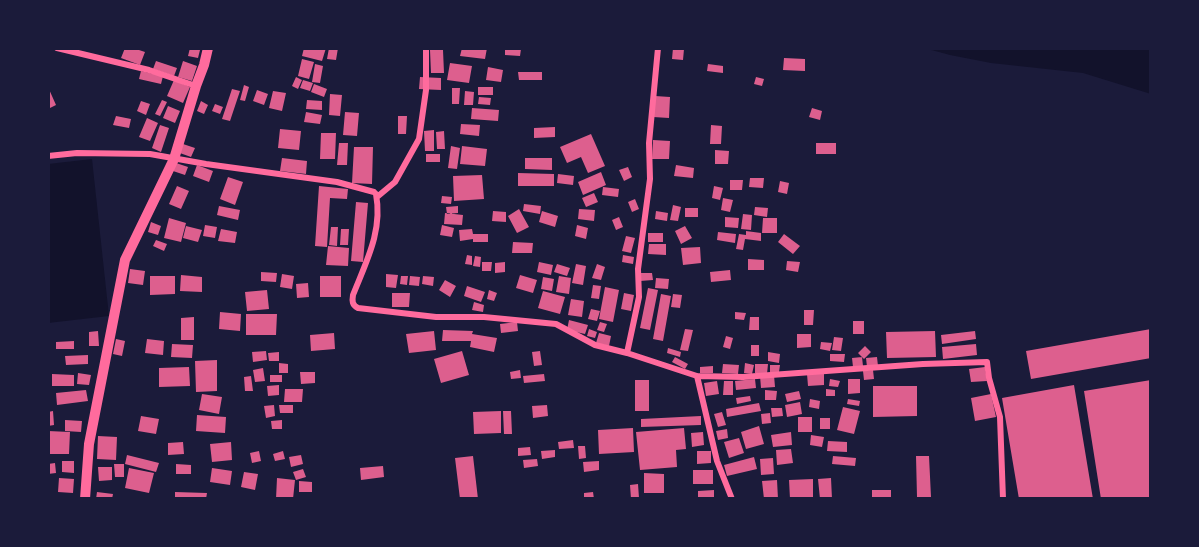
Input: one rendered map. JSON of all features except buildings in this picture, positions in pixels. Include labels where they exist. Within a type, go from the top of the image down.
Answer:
[{"type":"street","points":[[57,48],[149,70],[196,86]]},
{"type":"street","points":[[85,499],[89,444],[125,260],[174,159],[208,48]]},
{"type":"street","points":[[377,197],[395,182],[418,139],[426,90],[426,48]]},
{"type":"street","points":[[627,353],[639,297],[638,269],[650,179],[649,143],[658,48]]},
{"type":"street","points":[[48,156],[112,152],[150,154],[337,183],[374,192],[379,212],[373,247],[353,295],[354,306],[436,317],[484,317],[556,324],[595,345],[697,376],[742,377],[923,364],[987,362],[988,378],[1000,417],[1003,499]]},
{"type":"street","points":[[697,376],[717,461],[732,499]]},
{"type":"shaded area","points":[[924,48],[1151,48],[1151,94],[1083,73],[991,63]]},
{"type":"shaded area","points":[[92,159],[109,316],[48,323],[48,164]]}]
